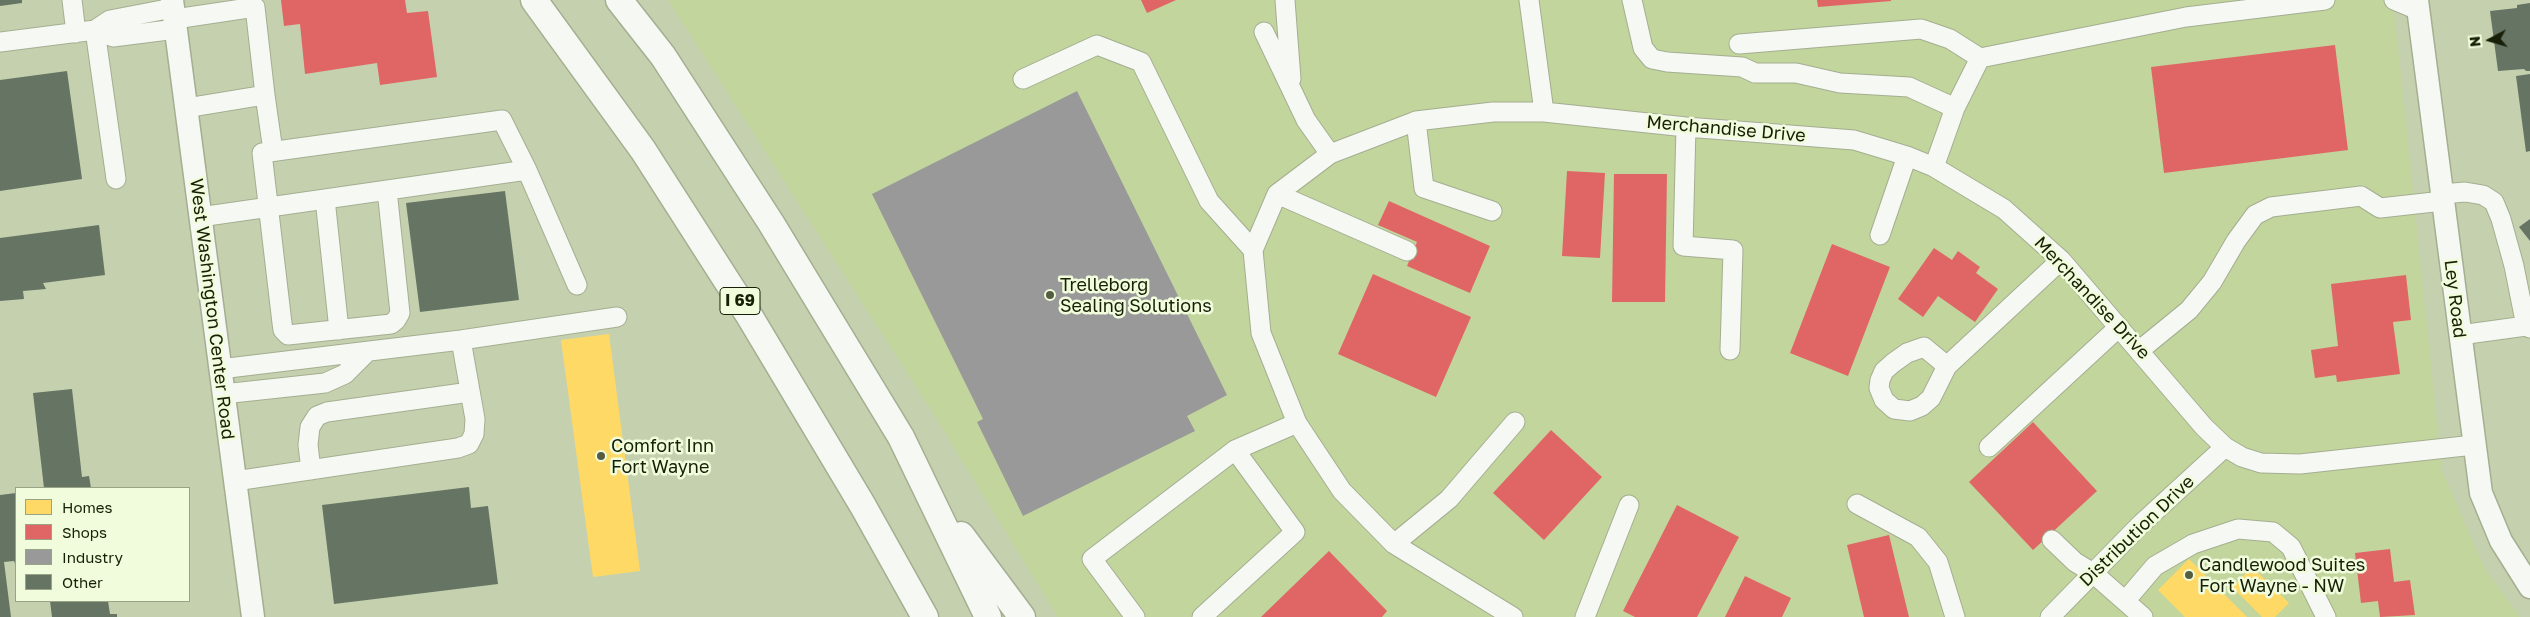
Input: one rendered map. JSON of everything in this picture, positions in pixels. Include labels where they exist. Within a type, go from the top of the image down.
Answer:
[{"type":"highway","name":"I 69","points":[[534,0],[643,150],[750,317],[863,506],[925,617]]},
{"type":"highway","points":[[619,0],[662,56],[771,223],[901,437],[988,617]]},
{"type":"highway","points":[[924,485],[1022,617]]},
{"type":"highway","points":[[863,506],[907,617]]},
{"type":"main road","name":"Ley Road","points":[[2418,5],[2481,493],[2501,541],[2530,587]]},
{"type":"main road","name":"West Washington Center Road","points":[[174,14],[253,617]]},
{"type":"street","points":[[72,0],[76,33]]},
{"type":"street","points":[[1285,0],[1291,90]]},
{"type":"street","points":[[1513,617],[1394,544],[1342,491],[1297,422],[1261,333],[1254,250],[1278,194],[1330,154],[1416,121],[1493,112],[1544,112],[1529,0]]},
{"type":"street","points":[[1632,0],[1643,48],[1652,59],[1667,62],[1742,67],[1755,73],[1796,74],[1840,83],[1909,87],[1955,108]]},
{"type":"street","points":[[1739,44],[1920,29],[1950,39],[1980,58],[2186,17],[2325,0]]},
{"type":"street","points":[[2394,0],[2418,5]]},
{"type":"street","points":[[0,42],[95,30],[113,37],[174,14],[255,7],[273,151]]},
{"type":"street","points":[[95,30],[116,179]]},
{"type":"street","points":[[1264,32],[1306,120],[1330,154]]},
{"type":"street","points":[[1023,79],[1097,45],[1141,62],[1209,201],[1254,250]]},
{"type":"street","points":[[1934,167],[1955,108],[1980,58]]},
{"type":"street","points":[[186,108],[265,95]]},
{"type":"street","name":"Merchandise Drive","points":[[1544,112],[1686,127],[1854,140],[1908,156],[1934,167],[2004,209],[2061,260],[2204,427],[2226,447],[2242,457],[2261,463],[2300,464],[2474,444]]},
{"type":"street","points":[[387,190],[400,313],[392,324],[293,336],[283,330],[262,152],[502,120],[527,170],[577,285]]},
{"type":"street","points":[[1416,121],[1424,188],[1492,212]]},
{"type":"street","points":[[1686,127],[1683,246],[1733,250],[1730,350]]},
{"type":"street","points":[[1880,235],[1908,156]]},
{"type":"street","points":[[200,216],[527,170]]},
{"type":"street","points":[[2140,350],[2189,310],[2212,282],[2236,241],[2255,215],[2271,207],[2361,196],[2380,208],[2466,192],[2483,195],[2494,202],[2501,219],[2514,266],[2528,327],[2460,334]]},
{"type":"street","points":[[1278,194],[1407,251]]},
{"type":"street","points":[[325,199],[339,330]]},
{"type":"street","points":[[1947,366],[1924,347],[1908,353],[1884,371],[1879,388],[1884,400],[1894,409],[1910,410],[1922,406],[1931,398],[1947,366],[2061,260]]},
{"type":"street","points":[[220,369],[461,340],[617,317]]},
{"type":"street","points":[[1988,447],[2119,327]]},
{"type":"street","points":[[235,481],[458,448],[469,444],[474,434],[475,419],[461,340]]},
{"type":"street","points":[[223,394],[325,383],[345,374],[367,352]]},
{"type":"street","points":[[311,470],[308,445],[310,427],[316,416],[328,412],[470,392]]},
{"type":"street","points":[[1135,617],[1092,559],[1235,450],[1297,422]]},
{"type":"street","points":[[1394,544],[1449,499],[1515,422]]},
{"type":"street","name":"Distribution Drive","points":[[2050,617],[2141,524],[2226,447]]},
{"type":"street","points":[[1202,617],[1295,532],[1235,450]]},
{"type":"street","points":[[1857,504],[1918,537],[1938,562],[1955,617]]},
{"type":"street","points":[[1585,617],[1629,505]]},
{"type":"street","points":[[2126,600],[2155,566],[2193,544],[2238,529],[2272,532],[2291,547],[2326,617]]},
{"type":"street","points":[[2052,540],[2075,562],[2093,573],[2126,600],[2143,617]]},
{"type":"shaded area","points":[[668,0],[2393,0],[2442,471],[2485,569],[2520,617],[1058,617],[931,410]]},
{"type":"building: Homes","name":"Comfort Inn Fort Wayne","points":[[609,334],[640,571],[593,577],[561,340]]},
{"type":"building: Homes","name":"Candlewood Suites Fort Wayne - NW","points":[[2189,559],[2247,617],[2185,617],[2158,590]]},
{"type":"building: Homes","name":"Candlewood Suites Fort Wayne - NW","points":[[2252,567],[2289,603],[2275,617],[2262,617],[2232,587]]},
{"type":"building: Shops","points":[[281,0],[405,0],[407,13],[428,11],[437,77],[380,85],[377,63],[305,74],[300,24],[284,26]]},
{"type":"building: Shops","points":[[1141,0],[1176,0],[1147,13]]},
{"type":"building: Shops","points":[[1817,0],[1891,0],[1891,1],[1818,7]]},
{"type":"building: Shops","points":[[2335,45],[2348,150],[2164,173],[2151,67]]},
{"type":"building: Shops","points":[[1567,171],[1605,173],[1600,258],[1562,256]]},
{"type":"building: Shops","points":[[1614,174],[1667,174],[1665,302],[1612,302]]},
{"type":"building: Shops","points":[[1389,201],[1490,246],[1470,293],[1407,266],[1417,242],[1378,225]]},
{"type":"building: Shops","points":[[1832,244],[1890,267],[1848,376],[1790,353]]},
{"type":"building: Shops","points":[[1934,248],[1952,260],[1958,251],[1980,267],[1976,273],[1998,289],[1975,322],[1938,296],[1923,317],[1898,299]]},
{"type":"building: Shops","points":[[1373,274],[1471,317],[1436,397],[1338,354]]},
{"type":"building: Shops","points":[[2406,275],[2411,320],[2393,322],[2400,374],[2337,382],[2336,375],[2315,378],[2311,350],[2338,346],[2331,284]]},
{"type":"building: Shops","points":[[2033,422],[2097,491],[2033,550],[1969,482]]},
{"type":"building: Shops","points":[[1551,430],[1602,477],[1544,540],[1493,493]]},
{"type":"building: Shops","points":[[1677,505],[1739,537],[1697,617],[1635,617],[1623,611]]},
{"type":"building: Shops","points":[[1889,535],[1909,617],[1864,617],[1847,545]]},
{"type":"building: Shops","points":[[2390,549],[2394,582],[2410,580],[2415,615],[2380,617],[2378,601],[2361,603],[2355,553]]},
{"type":"building: Shops","points":[[1329,551],[1387,611],[1382,617],[1261,617]]},
{"type":"building: Shops","points":[[1745,576],[1791,598],[1782,617],[1725,617]]},
{"type":"building: Industry","name":"Trelleborg Sealing Solutions","points":[[1077,91],[1227,395],[1187,416],[1195,431],[1023,516],[977,422],[983,419],[872,194]]},
{"type":"building: Other","points":[[0,0],[22,0],[22,3],[0,6]]},
{"type":"building: Other","points":[[2530,3],[2530,71],[2524,69],[2498,71],[2490,11],[2517,8],[2517,5]]},
{"type":"building: Other","points":[[67,71],[82,179],[0,191],[0,80]]},
{"type":"building: Other","points":[[2530,74],[2530,151],[2526,152],[2516,76]]},
{"type":"building: Other","points":[[505,191],[519,300],[420,312],[406,203]]},
{"type":"building: Other","points":[[2530,219],[2530,241],[2519,227]]},
{"type":"building: Other","points":[[99,225],[105,275],[43,283],[46,289],[23,291],[24,299],[0,301],[0,238]]},
{"type":"building: Other","points":[[72,389],[82,477],[89,476],[91,487],[44,487],[33,393]]},
{"type":"building: Other","points":[[469,487],[471,508],[488,506],[498,584],[334,604],[322,505]]},
{"type":"building: Other","points":[[15,493],[15,564],[14,561],[4,562],[11,617],[0,617],[0,495]]},
{"type":"building: Other","points":[[50,602],[108,602],[110,614],[117,614],[117,617],[52,617]]},
{"type":"place","name":"Trelleborg Sealing Solutions","points":[[1050,295]]},
{"type":"place","name":"Comfort Inn Fort Wayne","points":[[601,456]]},
{"type":"place","name":"Candlewood Suites Fort Wayne - NW","points":[[2189,575]]}]
